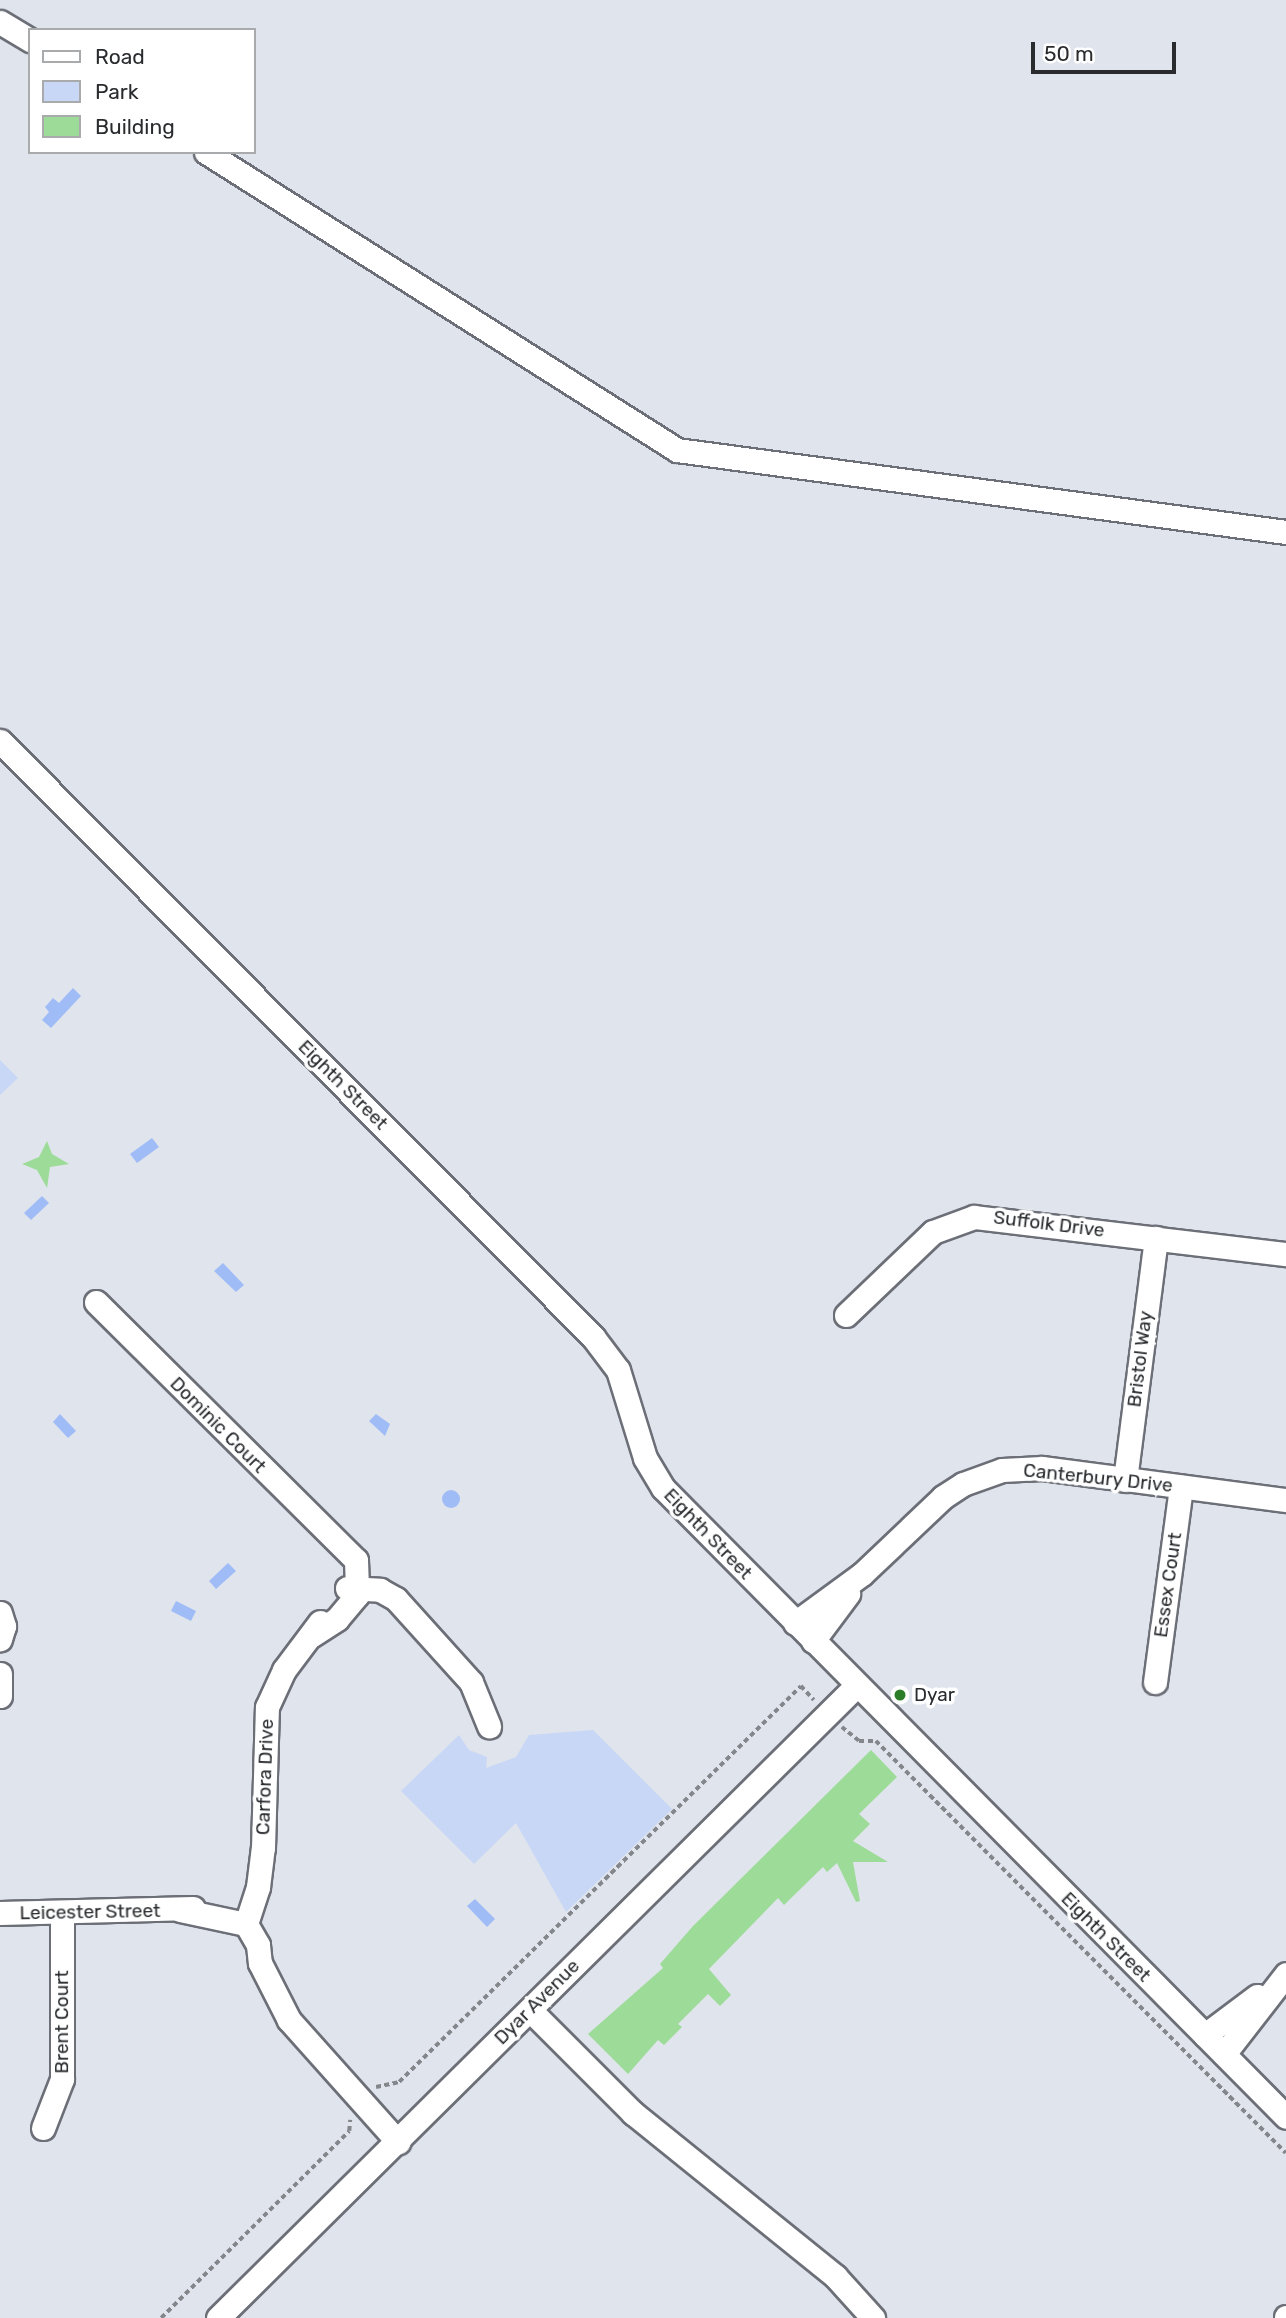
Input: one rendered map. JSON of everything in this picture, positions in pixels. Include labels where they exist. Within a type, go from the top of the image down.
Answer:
[{"type":"street","points":[[0,22],[28,39]]},
{"type":"street","points":[[209,154],[677,450],[1286,532]]},
{"type":"street","name":"Eighth Street","points":[[0,741],[600,1344],[618,1370],[645,1458],[663,1488],[856,1686],[1286,2117]]},
{"type":"street","name":"Suffolk Drive","points":[[846,1315],[933,1232],[974,1217],[1286,1254]]},
{"type":"street","name":"Bristol Way","points":[[1125,1480],[1156,1238]]},
{"type":"street","name":"Dominic Court","points":[[96,1302],[339,1547],[355,1590]]},
{"type":"street","name":"Canterbury Drive","points":[[795,1623],[862,1574],[943,1497],[983,1475],[1042,1468],[1286,1500]]},
{"type":"street","name":"Essex Court","points":[[1155,1682],[1181,1487]]},
{"type":"street","name":"Canterbury Drive","points":[[813,1641],[862,1574]]},
{"type":"street","points":[[355,1590],[408,1615],[471,1682],[489,1726]]},
{"type":"street","name":"Carfora Drive","points":[[251,1918],[263,1848],[267,1707],[279,1678],[312,1635],[355,1590]]},
{"type":"street","points":[[0,1614],[0,1639]]},
{"type":"street","points":[[0,1674],[0,1696]]},
{"type":"street","name":"Dyar Avenue","points":[[218,2318],[856,1686]]},
{"type":"street","name":"Leicester Street","points":[[0,1913],[180,1910],[251,1918]]},
{"type":"street","name":"Brent Court","points":[[43,2128],[62,2079],[62,1912]]},
{"type":"street","points":[[251,1918],[272,1990],[289,2020],[403,2136]]},
{"type":"street","points":[[1205,2035],[1283,1977]]},
{"type":"street","points":[[1224,2054],[1283,1977]]},
{"type":"street","points":[[530,2010],[633,2113],[835,2276],[873,2318]]},
{"type":"path","points":[[161,2318],[349,2131],[348,2114],[364,2097],[384,2082],[399,2082],[801,1686],[859,1741],[876,1741],[1286,2153]]},
{"type":"green space","points":[[0,1060],[18,1078],[0,1095]]},
{"type":"green space","points":[[593,1730],[672,1809],[566,1912],[516,1823],[474,1864],[401,1791],[459,1735],[469,1750],[487,1757],[486,1768],[516,1757],[529,1735]]},
{"type":"water","points":[[73,988],[81,996],[51,1028],[42,1020],[49,1012],[45,1007],[53,998],[59,1003]]},
{"type":"water","points":[[152,1138],[159,1147],[137,1163],[130,1154]]},
{"type":"water","points":[[42,1196],[49,1203],[31,1220],[24,1213]]},
{"type":"water","points":[[223,1263],[244,1285],[236,1292],[214,1271]]},
{"type":"water","points":[[60,1414],[76,1431],[68,1438],[53,1422]]},
{"type":"water","points":[[376,1414],[390,1424],[385,1436],[369,1421]]},
{"type":"water","points":[[451,1490],[457,1493],[460,1499],[457,1505],[451,1508],[445,1505],[442,1499],[445,1493]]},
{"type":"water","points":[[228,1563],[236,1571],[216,1589],[209,1581]]},
{"type":"water","points":[[176,1601],[196,1611],[191,1621],[171,1611]]},
{"type":"water","points":[[475,1899],[495,1919],[487,1927],[467,1906]]},
{"type":"building","points":[[47,1141],[52,1154],[69,1164],[50,1167],[47,1188],[37,1170],[22,1164],[39,1157]]},
{"type":"building","points":[[871,1750],[897,1777],[859,1814],[870,1824],[853,1841],[888,1862],[853,1862],[860,1901],[856,1902],[837,1863],[827,1872],[823,1867],[784,1905],[778,1898],[709,1969],[731,1995],[720,2006],[708,1994],[678,2024],[682,2027],[664,2045],[658,2040],[628,2074],[588,2034],[663,1968],[660,1964],[693,1926]]},
{"type":"place","name":"Dyar","points":[[900,1695]]}]
